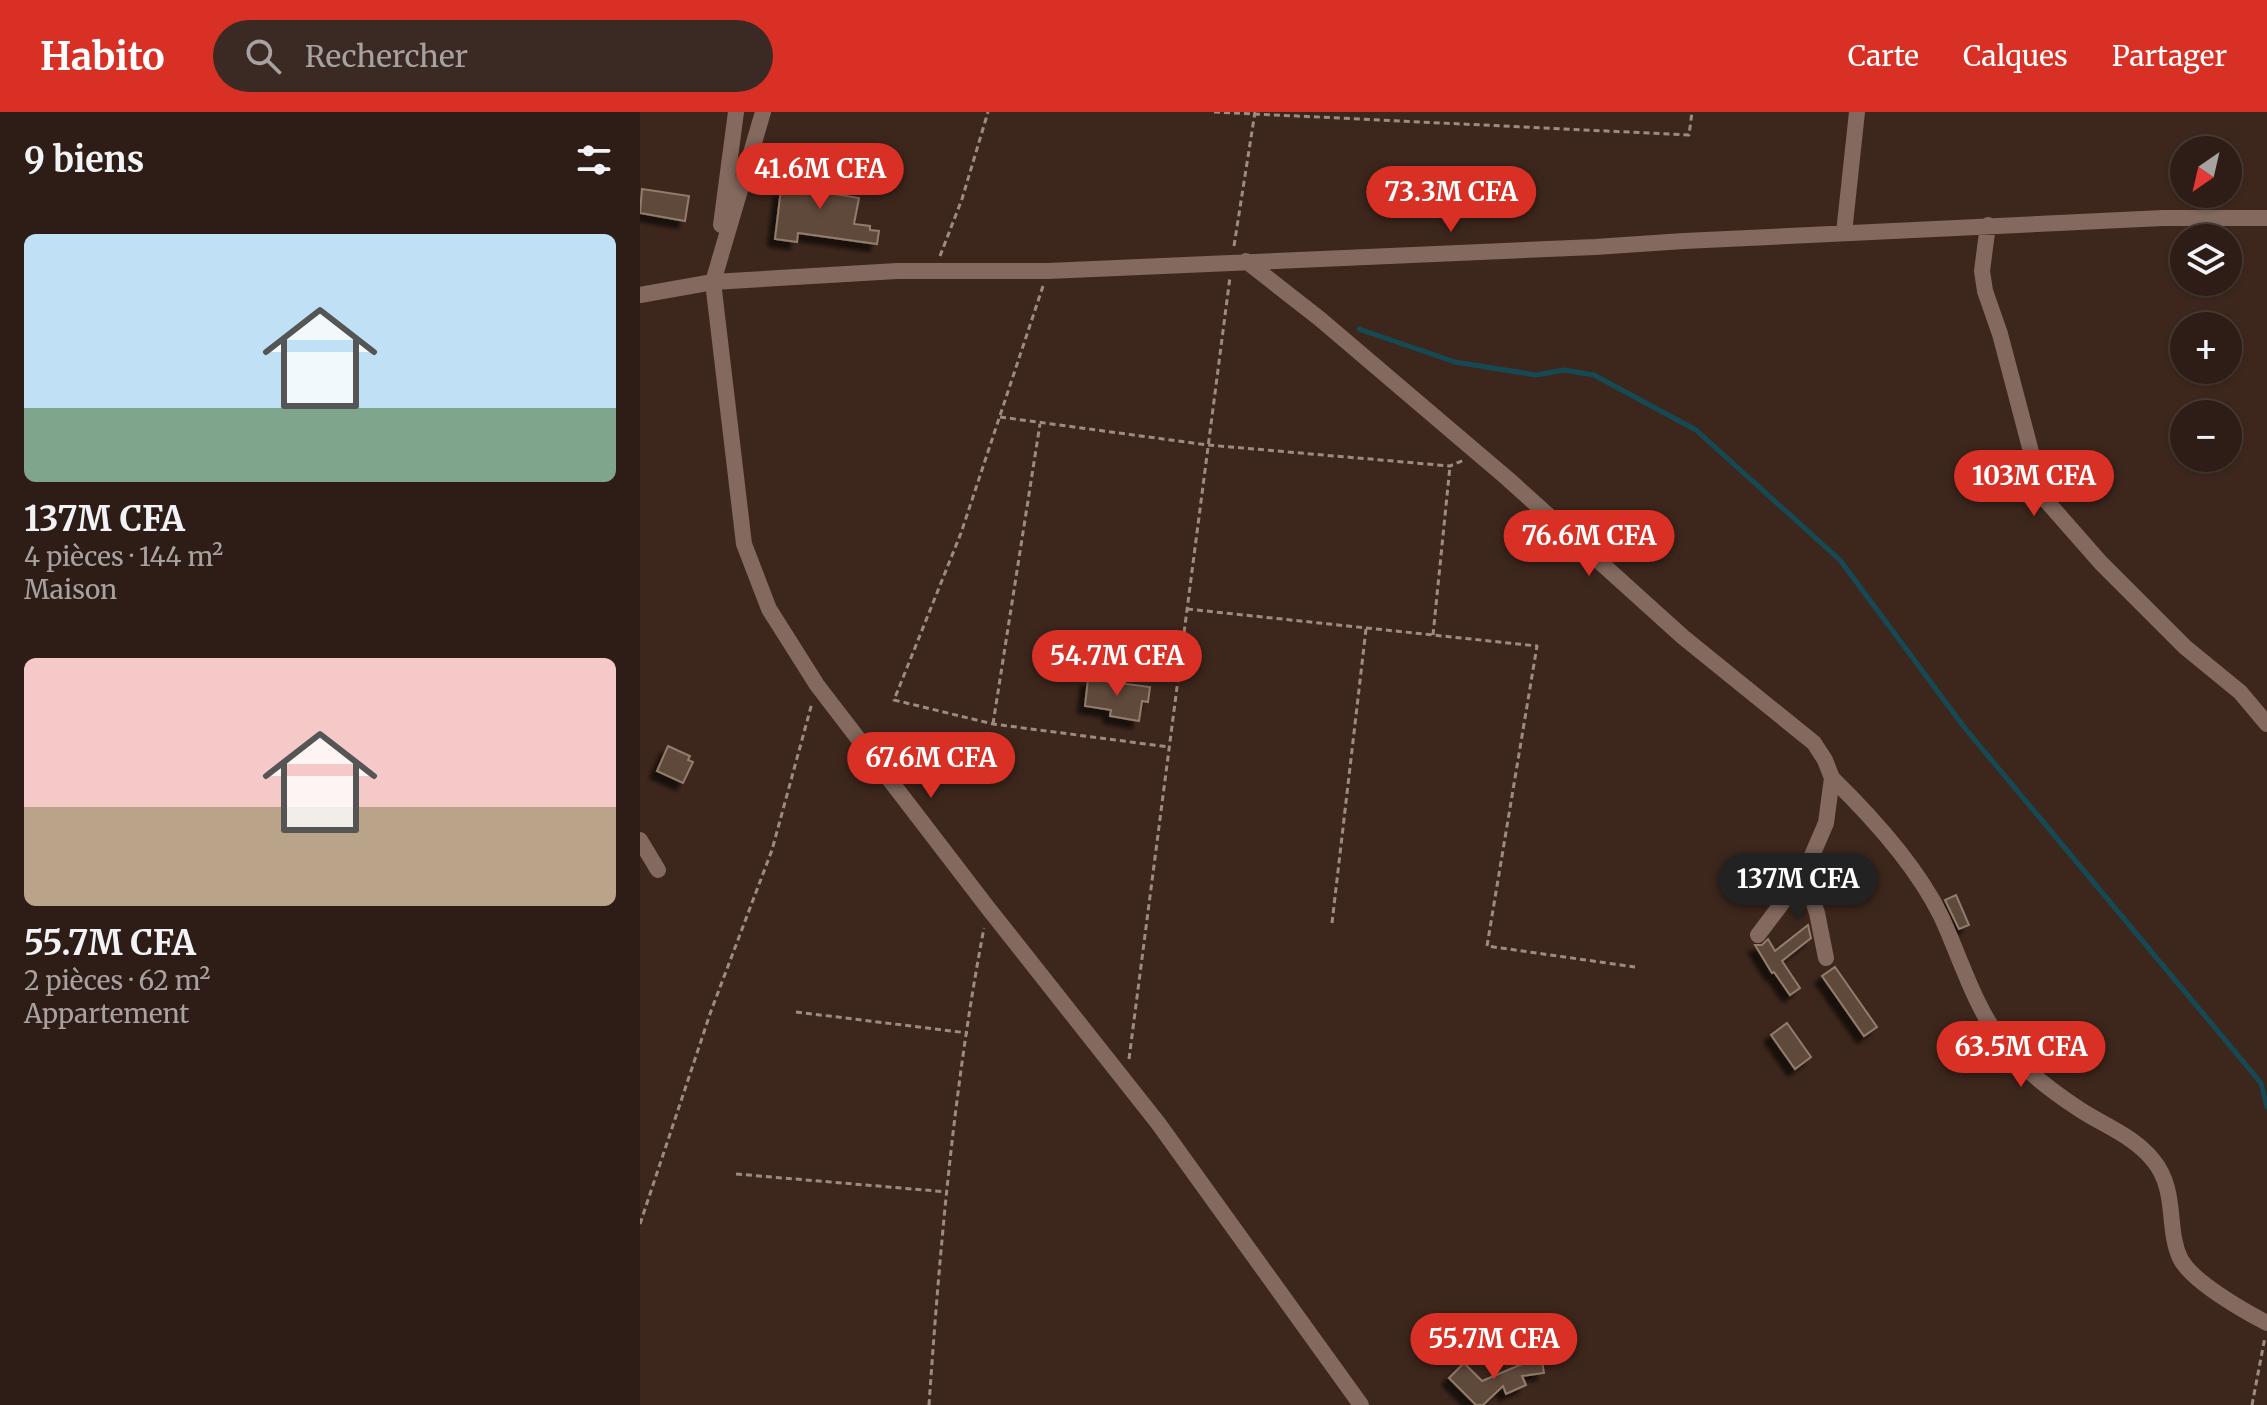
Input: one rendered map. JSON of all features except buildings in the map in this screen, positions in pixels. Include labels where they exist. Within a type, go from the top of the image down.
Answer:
[{"type":"street","points":[[736,112],[713,282],[744,544],[769,609],[817,685],[1158,1123],[1361,1405]]},
{"type":"street","points":[[713,282],[763,112]]},
{"type":"street","points":[[1844,233],[1857,112]]},
{"type":"street","points":[[640,295],[713,282],[850,273],[1048,271],[1394,257],[1988,225],[2163,218],[2267,218]]},
{"type":"street","points":[[1988,225],[1982,271],[1985,291],[2000,334],[2043,497],[2101,563],[2185,647],[2240,692],[2267,724]]},
{"type":"street","points":[[1239,261],[1320,319],[1561,526],[1683,637],[1814,743],[1832,778],[1873,819],[1931,897],[1977,998],[2005,1046],[2058,1094],[2133,1142],[2154,1160],[2166,1181],[2180,1258],[2189,1271],[2217,1293],[2267,1323]]},
{"type":"street","points":[[1758,935],[1804,874],[1826,823],[1832,778]]},
{"type":"street","points":[[640,840],[658,870]]},
{"type":"street","points":[[1804,874],[1817,913],[1826,958]]},
{"type":"path","points":[[935,271],[962,199],[988,112]]},
{"type":"path","points":[[1214,112],[1689,135],[1692,112]]},
{"type":"path","points":[[1126,1083],[1208,445],[1239,261],[1255,114]]},
{"type":"path","points":[[1048,271],[961,533],[894,700],[993,724],[1169,747]]},
{"type":"path","points":[[1000,417],[1208,445],[1450,466],[1479,455]]},
{"type":"path","points":[[993,724],[1040,423]]},
{"type":"path","points":[[1433,635],[1450,466]]},
{"type":"path","points":[[1187,609],[1537,646],[1487,946],[1635,967]]},
{"type":"path","points":[[1332,923],[1366,628]]},
{"type":"path","points":[[640,1224],[711,1011],[772,850],[817,685]]},
{"type":"path","points":[[929,1405],[937,1288],[948,1192],[974,985],[988,908]]},
{"type":"path","points":[[796,1012],[968,1033]]},
{"type":"path","points":[[736,1174],[948,1192]]},
{"type":"path","points":[[2252,1405],[2267,1329]]},
{"type":"waterway","points":[[1359,329],[1455,362],[1536,375],[1564,370],[1594,375],[1696,430],[1840,560],[1964,727],[2261,1083],[2267,1107]]}]
